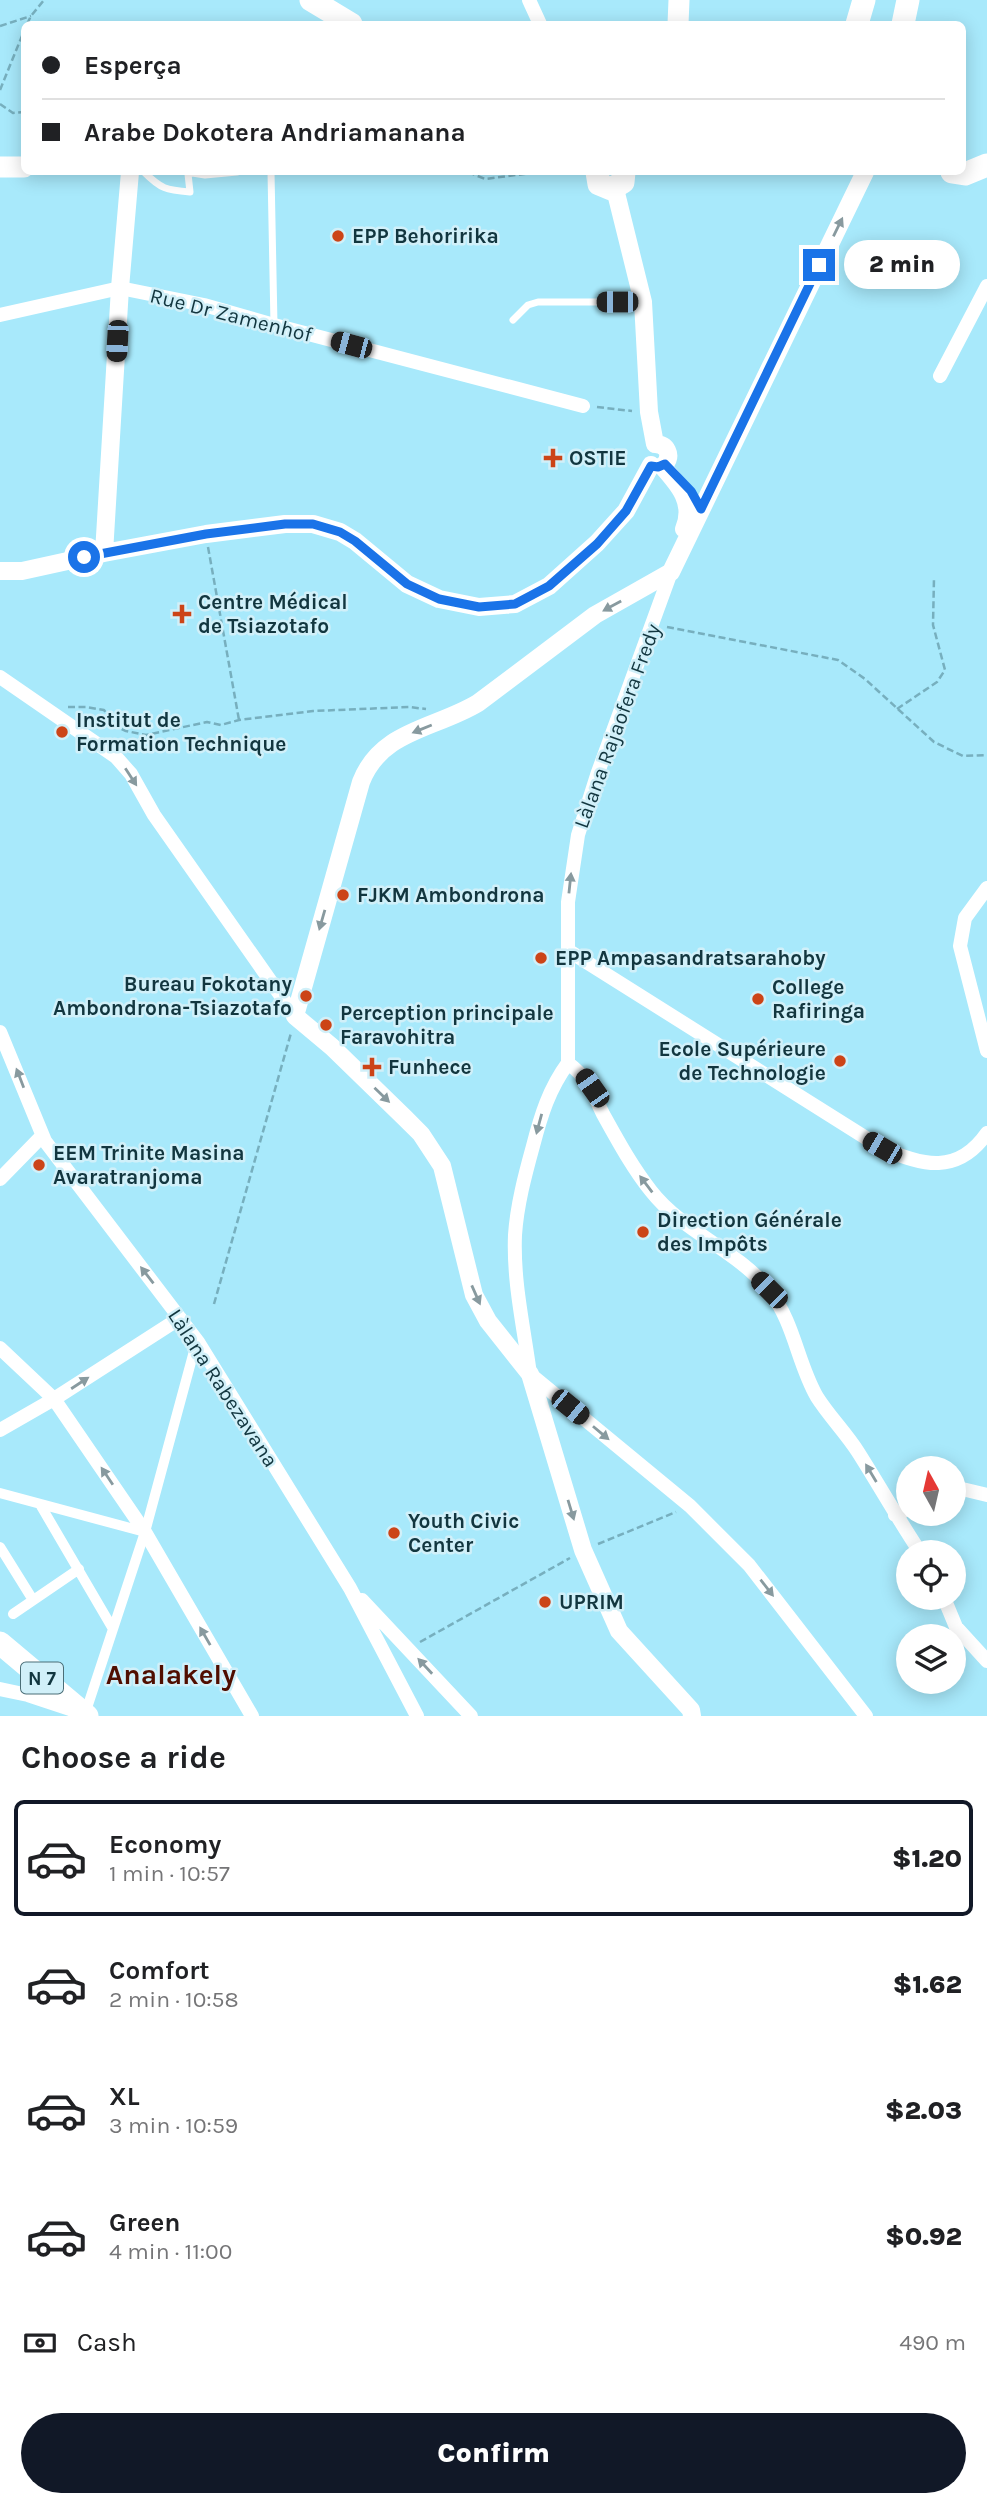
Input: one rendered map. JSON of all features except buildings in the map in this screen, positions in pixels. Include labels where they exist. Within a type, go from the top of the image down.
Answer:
[{"type":"main road","points":[[311,0],[346,21]]},
{"type":"main road","points":[[678,21],[679,0]]},
{"type":"main road","points":[[858,21],[864,0]]},
{"type":"main road","points":[[903,21],[908,0]]},
{"type":"main road","points":[[0,167],[21,167]]},
{"type":"main road","points":[[966,174],[984,171]]},
{"type":"main road","points":[[598,175],[599,184],[606,189],[620,180]]},
{"type":"main road","name":"N 7","points":[[0,1643],[86,1715]]},
{"type":"street","points":[[529,0],[539,21]]},
{"type":"street","points":[[104,553],[130,175]]},
{"type":"street","name":"Làlana Rajaofera Fredy","points":[[568,1063],[568,902],[578,835],[597,775],[671,572],[864,175]]},
{"type":"street","points":[[0,571],[22,571],[206,534],[297,523],[325,526],[355,541],[407,584],[425,594],[459,605],[479,607],[515,604],[549,586],[597,544],[626,511],[659,465],[669,458],[668,450],[655,444],[649,412],[643,302],[620,180]]},
{"type":"street","points":[[940,376],[987,286]]},
{"type":"street","name":"Rue Dr Zamenhof","points":[[0,315],[120,288],[204,305],[274,326],[583,406]]},
{"type":"street","points":[[659,465],[691,491],[701,509]]},
{"type":"street","points":[[295,1016],[366,768],[373,758],[391,743],[461,714],[595,615],[671,572],[689,512],[677,483],[659,465]]},
{"type":"street","points":[[0,677],[116,757],[131,774],[154,815],[295,1016],[405,1118],[434,1151],[449,1185],[474,1295],[488,1321],[530,1374],[690,1506],[749,1565],[866,1716]]},
{"type":"street","points":[[987,888],[965,918],[960,946],[987,1051]]},
{"type":"street","points":[[569,951],[882,1148],[910,1160],[931,1164],[949,1162],[965,1156],[987,1133]]},
{"type":"street","name":"Làlana Rabezavana","points":[[0,1032],[42,1136],[197,1340],[350,1588],[417,1716]]},
{"type":"street","points":[[692,1716],[691,1710],[619,1631],[583,1550],[530,1374],[515,1253],[518,1209],[542,1112],[556,1080],[568,1063],[583,1075],[592,1088],[596,1101],[632,1166],[657,1199],[745,1266],[769,1290],[793,1331],[817,1397],[896,1504]]},
{"type":"street","points":[[0,1179],[42,1136]]},
{"type":"street","points":[[0,1430],[54,1399],[180,1318]]},
{"type":"street","points":[[0,1689],[28,1695],[86,1715],[145,1532],[197,1340]]},
{"type":"street","points":[[0,1348],[54,1399],[145,1532],[252,1716]]},
{"type":"street","points":[[966,1490],[987,1495]]},
{"type":"street","points":[[0,1493],[145,1532]]},
{"type":"street","points":[[41,1506],[113,1629]]},
{"type":"street","points":[[0,1547],[33,1601]]},
{"type":"street","points":[[13,1614],[79,1569]]},
{"type":"street","points":[[350,1588],[471,1716]]},
{"type":"street","points":[[949,1610],[956,1627],[987,1661]]},
{"type":"lane","points":[[147,175],[157,186],[190,192],[187,175]]},
{"type":"lane","points":[[271,175],[274,326]]},
{"type":"lane","points":[[513,320],[528,305],[538,302],[643,302]]},
{"type":"path","points":[[28,21],[44,0]]},
{"type":"path","points":[[0,26],[31,16]]},
{"type":"path","points":[[0,90],[21,38]]},
{"type":"path","points":[[0,104],[13,113],[21,112]]},
{"type":"path","points":[[475,175],[485,179],[516,175]]},
{"type":"path","points":[[583,406],[649,412]]},
{"type":"path","points":[[206,534],[239,720]]},
{"type":"path","points":[[897,709],[937,682],[946,670],[933,625],[934,578]]},
{"type":"path","points":[[654,624],[838,660],[865,679],[934,742],[963,756],[987,755]]},
{"type":"path","points":[[51,711],[58,708],[86,707],[104,710],[115,726],[146,735],[207,722],[221,725],[239,720],[313,711],[409,707],[461,714]]},
{"type":"path","points":[[214,1304],[295,1016]]},
{"type":"path","points":[[408,1649],[583,1550],[690,1506]]},
{"type":"place","name":"EPP Behoririka","points":[[338,236]]},
{"type":"place","name":"OSTIE","points":[[553,458]]},
{"type":"place","name":"Centre Médical de Tsiazotafo","points":[[182,614]]},
{"type":"place","name":"Institut de Formation Technique","points":[[62,732]]},
{"type":"place","name":"FJKM Ambondrona","points":[[343,895]]},
{"type":"place","name":"EPP Ampasandratsarahoby","points":[[541,958]]},
{"type":"place","name":"Bureau Fokotany Ambondrona-Tsiazotafo","points":[[306,996]]},
{"type":"place","name":"College Rafiringa","points":[[758,999]]},
{"type":"place","name":"Perception principale Faravohitra","points":[[326,1025]]},
{"type":"place","name":"Ecole Supérieure de Technologie","points":[[840,1061]]},
{"type":"place","name":"Funhece","points":[[372,1067]]},
{"type":"place","name":"EEM Trinite Masina Avaratranjoma","points":[[39,1165]]},
{"type":"place","name":"Direction Générale des Impôts","points":[[643,1232]]},
{"type":"place","name":"Youth Civic Center","points":[[394,1533]]},
{"type":"place","name":"UPRIM","points":[[545,1602]]},
{"type":"district","name":"Analakely","points":[[171,1674]]},
{"type":"route","points":[[84,557],[206,534],[285,524],[313,524],[340,532],[355,541],[407,584],[425,594],[459,605],[479,607],[515,604],[549,586],[597,544],[626,511],[651,466],[665,464],[691,491],[701,509],[819,265]]}]
